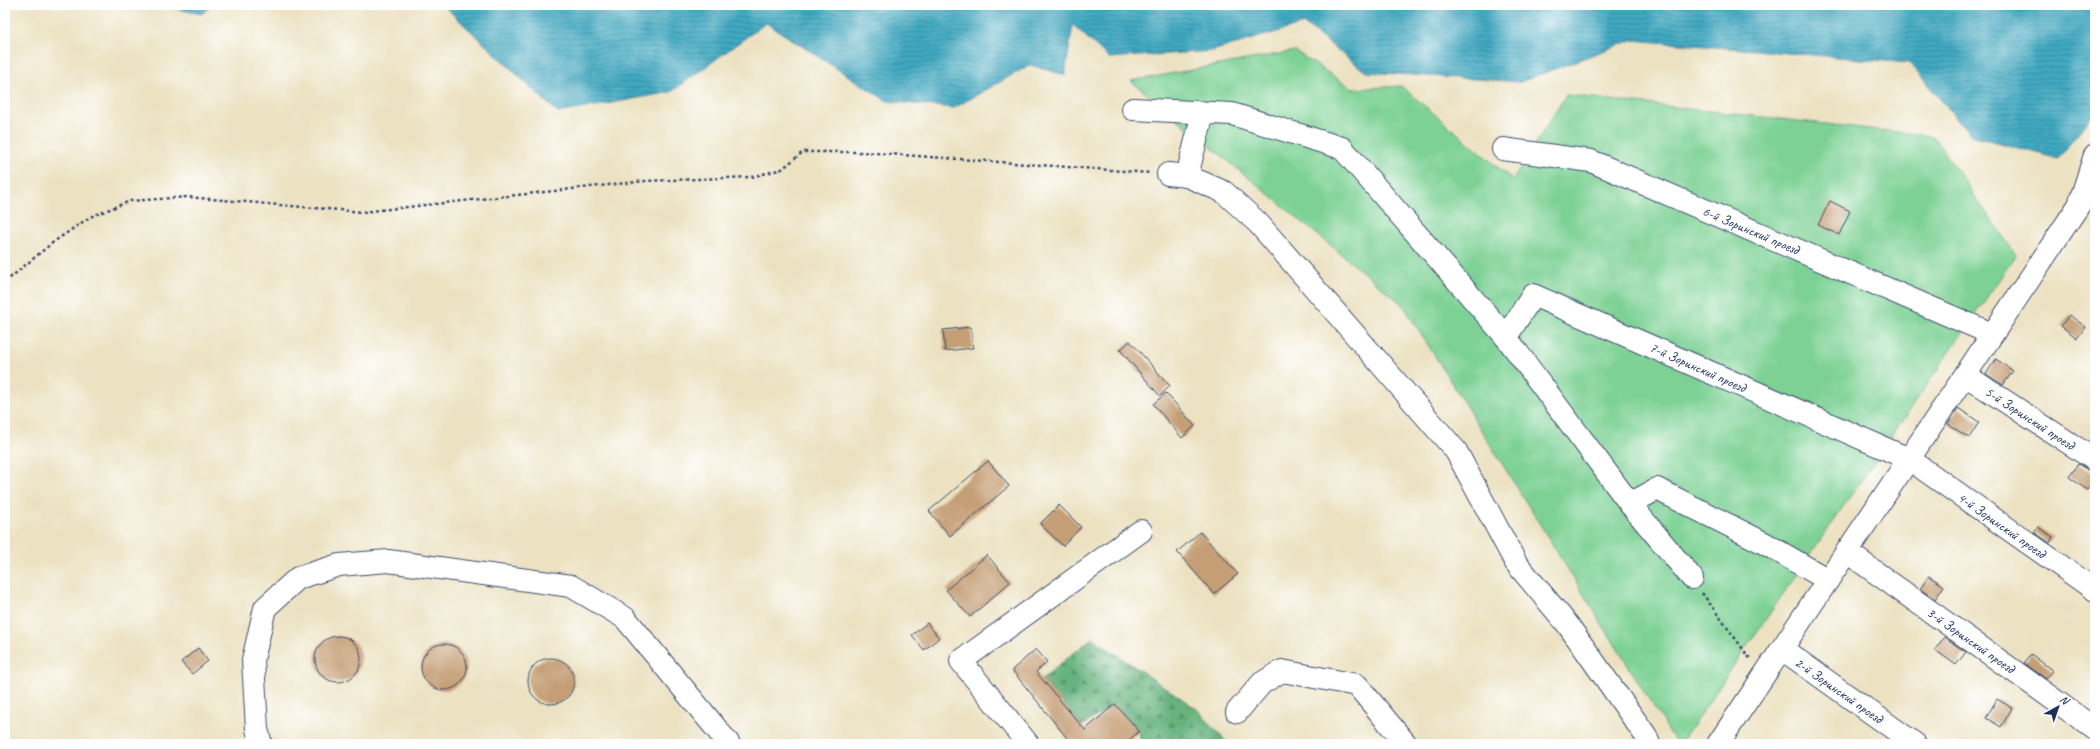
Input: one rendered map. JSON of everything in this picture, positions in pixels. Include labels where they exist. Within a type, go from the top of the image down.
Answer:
[{"type":"street","points":[[1133,110],[1232,114],[1342,148],[1506,337],[1630,504],[1692,578]]},
{"type":"street","points":[[1204,113],[1177,175],[1224,192],[1258,223],[1456,451],[1516,563],[1568,625],[1646,736],[1649,744]]},
{"type":"street","name":"6-й Зоринский проезд","points":[[1503,150],[1591,161],[1992,334]]},
{"type":"street","points":[[1719,744],[2079,205],[2095,155]]},
{"type":"street","name":"7-й Зоринский проезд","points":[[1506,337],[1533,295],[1909,459]]},
{"type":"street","name":"5-й Зоринский проезд","points":[[1965,375],[2095,460]]},
{"type":"street","name":"4-й Зоринский проезд","points":[[1909,459],[2095,590]]},
{"type":"street","points":[[1630,504],[1657,489],[1764,543],[1828,580]]},
{"type":"street","points":[[1028,744],[961,661],[1141,532]]},
{"type":"street","name":"3-й Зоринский проезд","points":[[1847,552],[2095,728]]},
{"type":"street","points":[[260,744],[253,660],[265,608],[298,578],[340,565],[388,561],[571,586],[625,618],[729,744]]},
{"type":"street","name":"2-й Зоринский проезд","points":[[1782,649],[1915,744]]},
{"type":"street","points":[[1237,712],[1262,683],[1282,672],[1357,685],[1406,744]]},
{"type":"path","points":[[5,282],[52,243],[90,217],[130,201],[187,197],[362,212],[645,181],[751,177],[782,169],[803,152],[862,152],[1177,175]]},
{"type":"path","points":[[1692,578],[1763,677]]},
{"type":"green space","points":[[1295,51],[1353,89],[1401,86],[1513,180],[1566,95],[1933,136],[2016,255],[1680,744],[1677,744],[1403,305],[1131,81]]},
{"type":"green space","points":[[1092,638],[1197,709],[1228,744],[1141,744],[1139,731],[1115,704],[1082,726],[1042,679]]},
{"type":"water","points":[[156,5],[212,5],[202,14]]},
{"type":"water","points":[[443,5],[2094,5],[2095,111],[2058,159],[1971,135],[1909,63],[1632,40],[1520,82],[1366,72],[1304,24],[1212,51],[1109,58],[1073,25],[1065,75],[1030,65],[954,108],[887,101],[766,23],[671,92],[558,113]]},
{"type":"building","points":[[1830,201],[1850,211],[1839,235],[1818,225]]},
{"type":"building","points":[[2069,315],[2086,327],[2077,338],[2061,326]]},
{"type":"building","points":[[971,327],[973,348],[945,351],[943,330]]},
{"type":"building","points":[[1130,341],[1170,386],[1160,396],[1120,350]]},
{"type":"building","points":[[1996,359],[2013,371],[2003,385],[1986,374]]},
{"type":"building","points":[[1166,393],[1195,426],[1182,438],[1153,404]]},
{"type":"building","points":[[1958,408],[1979,422],[1969,438],[1948,424]]},
{"type":"building","points":[[988,461],[1009,486],[950,536],[929,511]]},
{"type":"building","points":[[2078,464],[2095,474],[2095,480],[2087,490],[2069,477]]},
{"type":"building","points":[[1059,505],[1081,527],[1063,546],[1040,524]]},
{"type":"building","points":[[2038,527],[2053,537],[2050,543],[2034,532]]},
{"type":"building","points":[[1200,532],[1238,574],[1214,594],[1177,552]]},
{"type":"building","points":[[987,555],[1010,582],[970,617],[946,590]]},
{"type":"building","points":[[1929,576],[1944,586],[1935,599],[1920,589]]},
{"type":"building","points":[[927,623],[939,638],[924,650],[912,635]]},
{"type":"building","points":[[343,636],[355,642],[360,650],[360,668],[355,676],[347,681],[333,682],[321,676],[316,668],[315,654],[321,642],[329,637]]},
{"type":"building","points":[[1944,637],[1966,652],[1956,665],[1935,650]]},
{"type":"building","points":[[449,644],[461,650],[466,658],[466,676],[461,684],[453,689],[439,690],[427,684],[422,676],[421,662],[427,650],[435,645]]},
{"type":"building","points":[[198,648],[208,661],[192,674],[181,662]]},
{"type":"building","points":[[1036,649],[1047,662],[1036,672],[1085,730],[1115,704],[1139,731],[1125,744],[1069,744],[1071,743],[1012,670]]},
{"type":"building","points":[[2031,654],[2053,671],[2046,679],[2024,663]]},
{"type":"building","points":[[556,658],[568,664],[573,672],[573,690],[568,698],[560,703],[546,704],[534,698],[529,690],[528,676],[534,664],[542,659]]},
{"type":"building","points":[[1997,699],[2012,708],[2001,727],[1986,718]]}]
